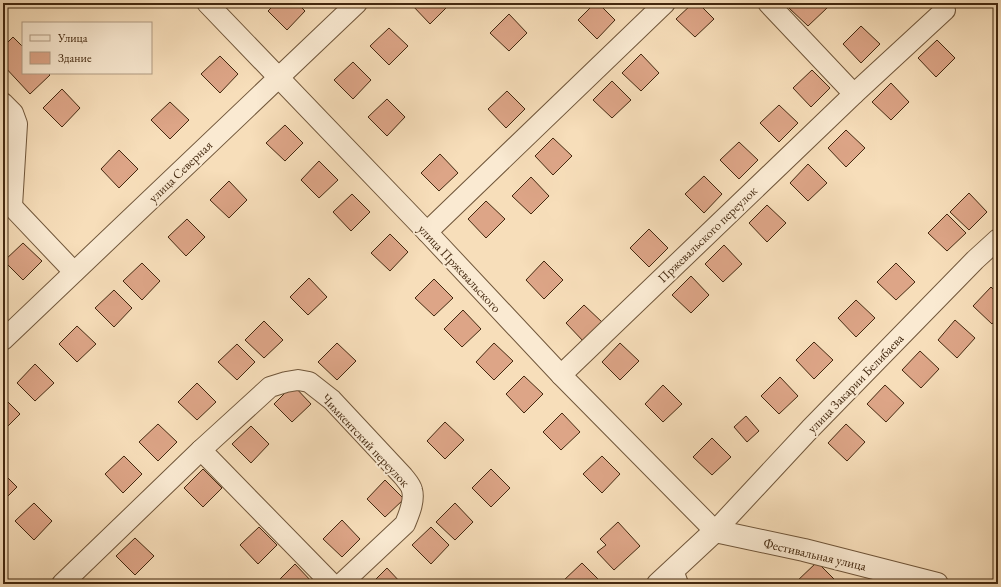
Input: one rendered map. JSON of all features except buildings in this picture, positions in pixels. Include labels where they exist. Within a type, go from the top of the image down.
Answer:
[{"type":"street","name":"улица Пржевальского","points":[[207,3],[427,232],[561,375],[715,531]]},
{"type":"street","name":"улица Северная","points":[[3,340],[357,3]]},
{"type":"street","points":[[427,232],[665,3]]},
{"type":"street","points":[[768,3],[854,94]]},
{"type":"street","name":"Пржевальского переулок","points":[[561,375],[854,94],[945,10]]},
{"type":"street","points":[[3,103],[13,113],[17,124],[7,202],[74,272]]},
{"type":"street","name":"улица Закарии Белибаева","points":[[715,531],[810,429],[998,239]]},
{"type":"street","name":"Чимкентский переулок","points":[[62,584],[201,450],[270,387],[298,380],[309,382],[332,400],[403,476],[412,489],[410,512],[404,524],[341,584]]},
{"type":"street","points":[[201,450],[332,584]]},
{"type":"street","points":[[670,579],[715,531]]},
{"type":"street","name":"Фестивальная улица","points":[[715,531],[804,550],[937,584]]}]
